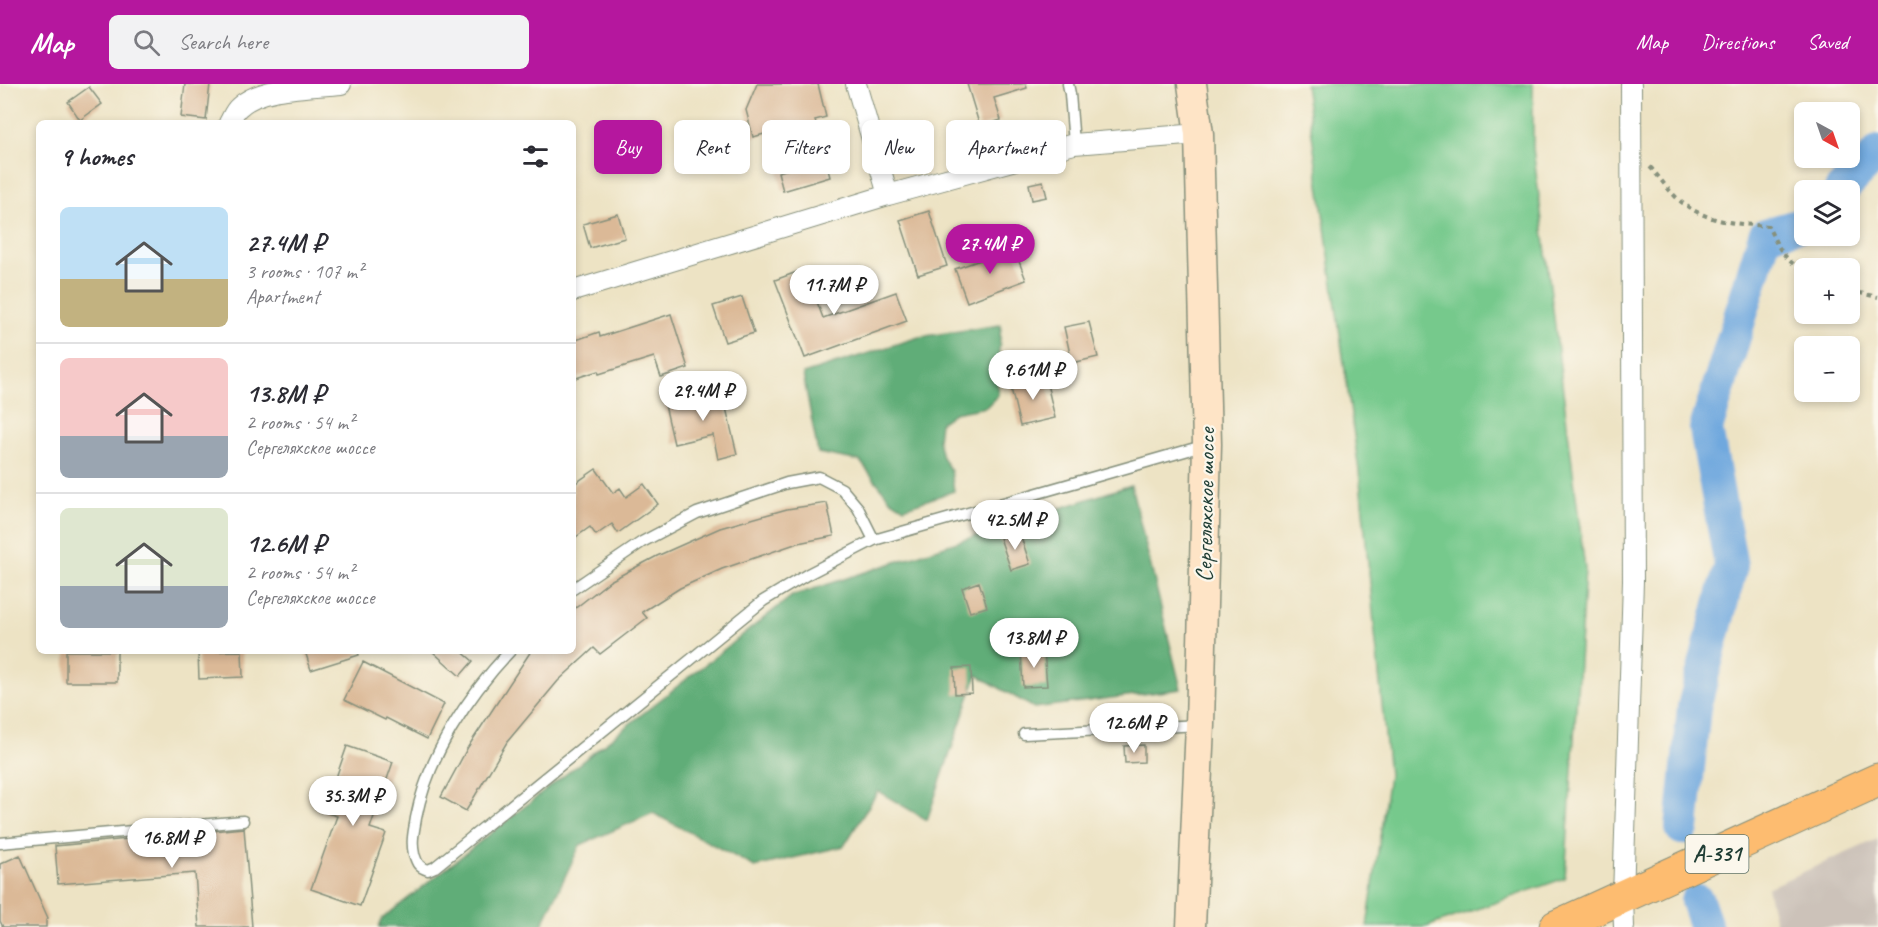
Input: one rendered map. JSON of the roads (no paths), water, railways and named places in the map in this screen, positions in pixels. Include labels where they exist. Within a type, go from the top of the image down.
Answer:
[{"type":"highway","name":"А-331","points":[[1556,927],[1623,912],[1878,780]]},
{"type":"main road","name":"Сергеляхское шоссе","points":[[1191,927],[1200,725],[1207,444],[1199,134],[1192,84]]},
{"type":"street","points":[[230,120],[237,109],[249,100],[270,92],[341,84]]},
{"type":"street","points":[[856,84],[888,195]]},
{"type":"street","points":[[1623,912],[1633,581],[1631,84]]},
{"type":"street","points":[[576,290],[888,195],[1074,144],[1199,134]]},
{"type":"lane","points":[[1068,84],[1074,144]]},
{"type":"lane","points":[[507,654],[460,715],[437,756],[420,797],[411,842],[417,863],[421,868],[428,870],[435,867],[763,602],[808,574],[874,540],[1207,444]]},
{"type":"lane","points":[[576,587],[642,542],[697,513],[787,483],[819,477],[842,489],[858,508],[874,540]]},
{"type":"lane","points":[[1024,734],[1200,725]]},
{"type":"lane","points":[[0,843],[243,820]]},
{"type":"waterway","points":[[1851,180],[1878,153]]},
{"type":"waterway","points":[[1682,828],[1694,707],[1731,566],[1706,429],[1765,235],[1794,227]]},
{"type":"waterway","points":[[1697,901],[1706,927]]}]
